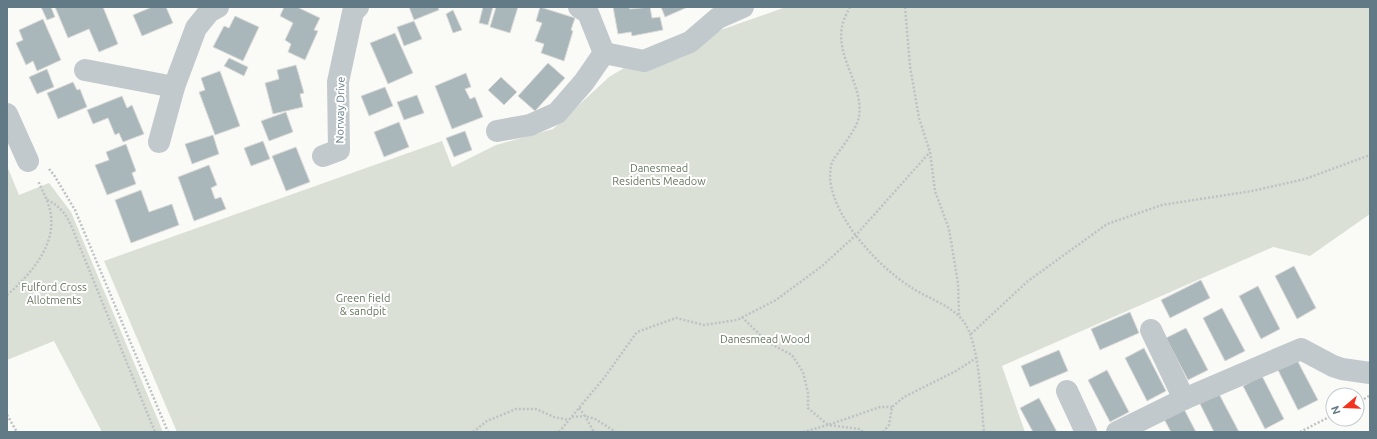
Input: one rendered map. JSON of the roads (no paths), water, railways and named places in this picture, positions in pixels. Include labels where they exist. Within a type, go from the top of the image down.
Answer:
[{"type":"street","points":[[159,142],[174,86],[196,28],[209,12],[218,7]]},
{"type":"street","points":[[579,7],[588,12],[604,53]]},
{"type":"street","points":[[604,53],[644,61],[690,42],[718,18],[743,7]]},
{"type":"street","name":"Norway Drive","points":[[323,156],[339,150],[338,82],[351,9]]},
{"type":"street","points":[[497,131],[530,125],[557,113],[584,82],[604,53]]},
{"type":"street","points":[[85,70],[174,86]]},
{"type":"street","points":[[7,114],[28,161]]},
{"type":"street","points":[[1151,330],[1184,399]]},
{"type":"street","points":[[1117,432],[1184,399],[1301,349],[1337,368],[1370,373]]},
{"type":"street","points":[[1067,391],[1086,432]]},
{"type":"park label","name":"Danesmead Residents Meadow","points":[[659,174]]},
{"type":"park label","name":"Fulford Cross Allotments","points":[[54,293]]},
{"type":"park label","name":"Green field & sandpit","points":[[363,304]]},
{"type":"park label","name":"Danesmead Wood","points":[[765,339]]}]
